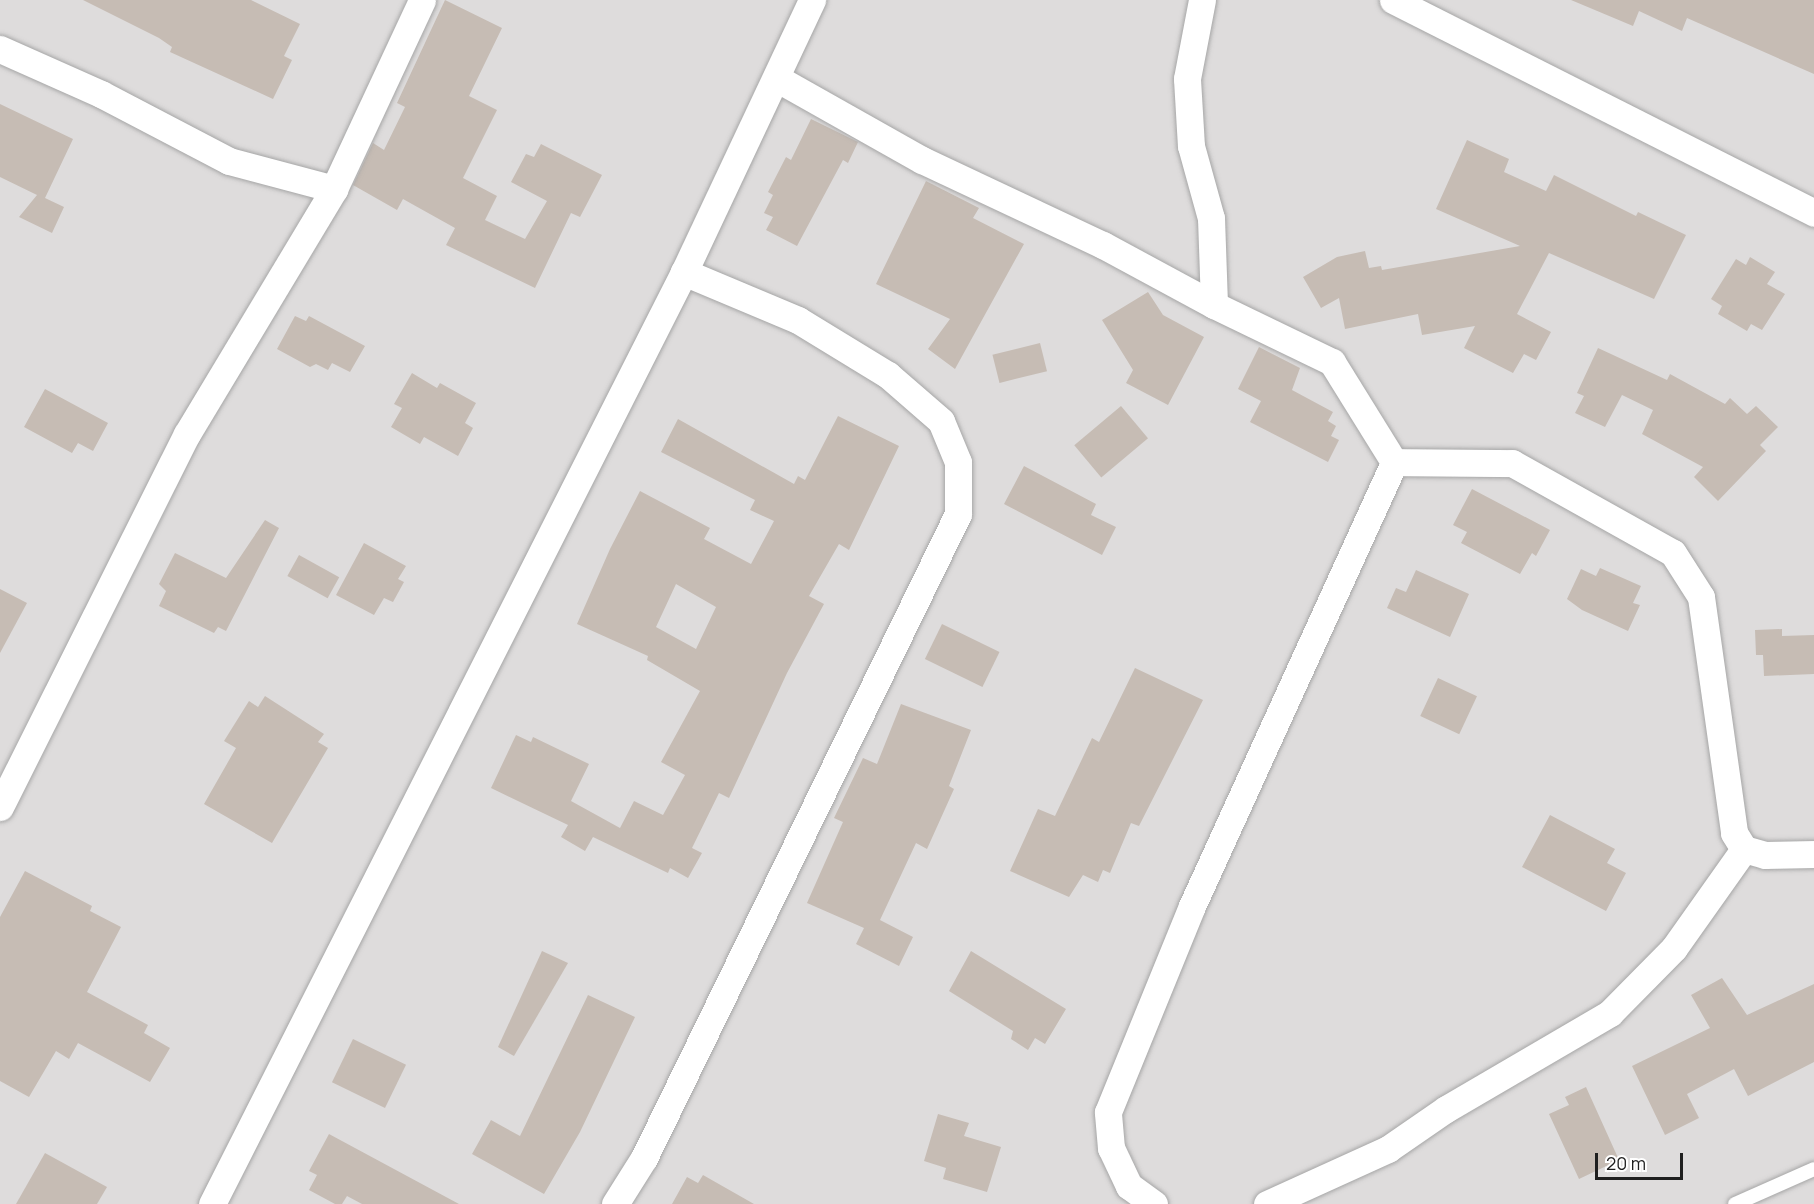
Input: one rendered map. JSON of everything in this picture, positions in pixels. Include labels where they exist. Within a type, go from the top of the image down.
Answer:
[{"type":"street","points":[[0,807],[187,434],[333,189],[422,0]]},
{"type":"street","points":[[212,1204],[684,272],[778,79],[812,0]]},
{"type":"street","points":[[1202,0],[1187,78],[1191,146],[1211,218],[1214,305]]},
{"type":"street","points":[[1393,0],[1814,213]]},
{"type":"street","points":[[0,49],[101,94],[229,161],[333,189]]},
{"type":"street","points":[[778,79],[922,160],[1103,245],[1214,305],[1332,362],[1394,462]]},
{"type":"street","points":[[615,1204],[644,1158],[958,514],[958,462],[941,421],[888,375],[798,320],[684,272]]},
{"type":"street","points":[[1394,462],[1512,463],[1673,553],[1701,597],[1734,833],[1744,849],[1765,855],[1814,854]]},
{"type":"street","points":[[1154,1204],[1129,1186],[1111,1148],[1108,1112],[1192,906],[1394,462]]},
{"type":"street","points":[[1267,1204],[1388,1149],[1446,1109],[1610,1013],[1674,948],[1744,849]]},
{"type":"lane","points":[[1735,1204],[1814,1168]]},
{"type":"shaded area","points":[[0,0],[1814,0],[1814,1204],[0,1204]]},
{"type":"building","points":[[83,0],[251,0],[300,24],[284,56],[292,60],[273,99],[170,52],[172,47],[159,38]]},
{"type":"building","points":[[445,0],[502,28],[469,96],[497,110],[463,178],[497,196],[485,220],[525,239],[547,201],[511,182],[526,154],[534,157],[541,144],[602,175],[580,217],[571,213],[535,288],[446,245],[455,228],[403,199],[397,210],[353,185],[373,143],[384,150],[405,107],[397,103]]},
{"type":"building","points":[[1571,0],[1814,0],[1814,74],[1687,18],[1682,31],[1639,11],[1633,26]]},
{"type":"building","points":[[0,104],[73,139],[45,198],[64,207],[52,233],[19,217],[37,195],[0,177]]},
{"type":"building","points":[[811,119],[858,142],[848,163],[843,160],[797,246],[766,230],[773,217],[764,213],[773,195],[768,192],[786,157],[791,160]]},
{"type":"building","points":[[1467,140],[1509,159],[1504,172],[1546,191],[1554,175],[1636,216],[1638,212],[1686,235],[1654,299],[1549,253],[1517,314],[1551,332],[1536,360],[1524,354],[1513,373],[1464,348],[1475,326],[1422,335],[1418,314],[1345,329],[1339,298],[1321,308],[1303,277],[1337,257],[1365,251],[1369,268],[1381,266],[1382,270],[1520,246],[1436,209]]},
{"type":"building","points":[[926,181],[979,208],[973,218],[1024,244],[955,369],[928,349],[950,319],[876,284]]},
{"type":"building","points":[[1750,257],[1775,272],[1767,284],[1785,294],[1762,330],[1751,324],[1747,331],[1718,314],[1722,306],[1711,299],[1736,259],[1746,265]]},
{"type":"building","points":[[1148,292],[1163,315],[1204,337],[1168,405],[1126,383],[1133,370],[1102,320]]},
{"type":"building","points":[[295,316],[306,321],[309,316],[365,346],[350,372],[332,363],[328,370],[316,364],[310,367],[277,349]]},
{"type":"building","points":[[1040,343],[1047,371],[999,383],[992,355]]},
{"type":"building","points":[[1259,347],[1300,368],[1292,390],[1333,412],[1328,421],[1336,426],[1331,436],[1339,440],[1328,462],[1250,422],[1261,401],[1238,389]]},
{"type":"building","points":[[1598,348],[1667,380],[1670,374],[1725,404],[1730,398],[1747,414],[1756,406],[1778,427],[1760,445],[1766,451],[1718,501],[1694,477],[1703,467],[1642,434],[1653,410],[1622,395],[1605,427],[1575,413],[1584,396],[1577,393]]},
{"type":"building","points":[[412,373],[437,388],[440,383],[476,403],[465,423],[473,428],[458,456],[424,437],[420,444],[391,427],[402,408],[394,404]]},
{"type":"building","points":[[45,389],[108,423],[93,451],[78,443],[72,453],[24,427]]},
{"type":"building","points":[[1121,406],[1148,438],[1101,477],[1074,445]]},
{"type":"building","points":[[838,416],[899,446],[849,550],[839,544],[809,596],[824,604],[787,673],[729,798],[719,793],[692,848],[702,853],[688,878],[670,868],[668,873],[593,837],[585,851],[561,837],[568,825],[491,788],[516,735],[531,742],[533,737],[589,764],[571,801],[620,828],[634,801],[663,815],[685,775],[661,762],[700,691],[647,660],[648,656],[577,624],[610,549],[640,491],[710,528],[704,539],[751,564],[774,521],[750,510],[755,500],[661,452],[678,419],[794,484],[798,476],[805,480]],"holes":[[[676,584],[716,607],[696,649],[656,627]]]},
{"type":"building","points":[[1024,466],[1096,504],[1091,515],[1116,527],[1102,555],[1004,504]]},
{"type":"building","points":[[1472,489],[1550,530],[1536,556],[1532,553],[1520,574],[1461,543],[1467,532],[1453,525]]},
{"type":"building","points":[[265,520],[279,528],[226,631],[218,627],[214,633],[159,606],[166,591],[159,584],[175,553],[226,578]]},
{"type":"building","points":[[364,543],[406,566],[398,579],[404,582],[393,602],[384,598],[374,615],[336,595]]},
{"type":"building","points":[[299,555],[339,577],[328,598],[287,576]]},
{"type":"building","points":[[1600,568],[1641,586],[1633,603],[1640,605],[1628,631],[1582,610],[1567,599],[1581,569],[1596,576]]},
{"type":"building","points":[[1416,570],[1469,594],[1450,637],[1387,608],[1396,588],[1406,592]]},
{"type":"building","points":[[0,589],[27,603],[0,653]]},
{"type":"building","points":[[942,624],[1000,652],[982,687],[925,659]]},
{"type":"building","points":[[1782,629],[1782,636],[1814,635],[1814,674],[1764,676],[1763,655],[1756,655],[1755,630]]},
{"type":"building","points":[[1135,668],[1203,700],[1139,826],[1131,823],[1110,873],[1103,870],[1098,882],[1083,875],[1069,897],[1010,871],[1038,809],[1055,816],[1092,738],[1099,742]]},
{"type":"building","points":[[1438,678],[1477,696],[1459,734],[1420,716]]},
{"type":"building","points":[[265,696],[324,734],[318,742],[328,748],[272,843],[204,804],[236,748],[224,741],[249,701],[258,707]]},
{"type":"building","points":[[901,704],[971,730],[949,786],[954,789],[927,849],[916,843],[880,920],[913,937],[899,966],[856,944],[864,928],[807,903],[843,822],[834,818],[863,758],[877,764]]},
{"type":"building","points":[[1550,815],[1615,849],[1607,863],[1626,873],[1606,911],[1522,867]]},
{"type":"building","points":[[25,871],[92,906],[90,911],[121,927],[87,992],[148,1025],[144,1033],[170,1048],[150,1082],[78,1043],[69,1059],[56,1051],[29,1097],[0,1081],[0,917]]},
{"type":"building","points":[[542,951],[568,963],[514,1056],[498,1047]]},
{"type":"building","points":[[971,951],[1066,1009],[1045,1044],[1035,1038],[1028,1050],[1011,1039],[1013,1031],[949,991]]},
{"type":"building","points":[[1722,978],[1747,1015],[1814,984],[1814,1062],[1748,1096],[1734,1069],[1687,1094],[1699,1118],[1665,1135],[1632,1066],[1710,1028],[1691,995]]},
{"type":"building","points":[[588,995],[635,1017],[580,1132],[544,1194],[472,1154],[491,1120],[520,1136]]},
{"type":"building","points":[[353,1039],[406,1065],[385,1108],[332,1082]]},
{"type":"building","points":[[1586,1087],[1619,1160],[1579,1179],[1549,1114],[1569,1105],[1565,1097]]},
{"type":"building","points":[[938,1114],[969,1123],[964,1136],[1001,1147],[987,1192],[943,1179],[946,1168],[924,1161]]},
{"type":"building","points":[[329,1134],[459,1204],[362,1204],[347,1196],[342,1204],[335,1204],[309,1190],[317,1175],[309,1171]]},
{"type":"building","points":[[45,1153],[107,1187],[97,1204],[16,1204]]},
{"type":"building","points":[[703,1175],[754,1204],[672,1204],[687,1177],[698,1183]]}]
